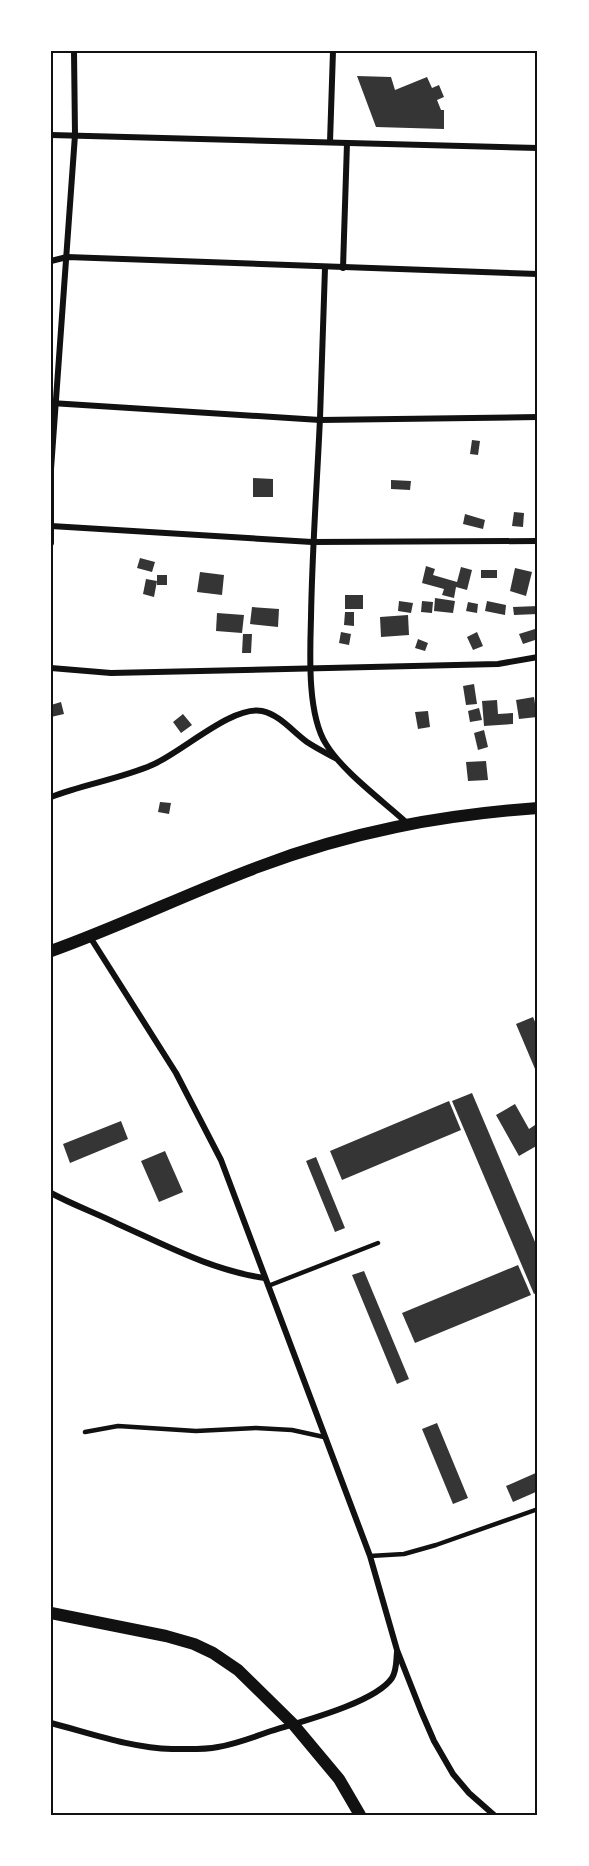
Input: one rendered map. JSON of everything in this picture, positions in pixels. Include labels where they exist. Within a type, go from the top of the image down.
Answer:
[{"type":"main road","points":[[51,951],[259,867],[352,836],[407,823],[481,812],[538,808]]},
{"type":"main road","points":[[51,1613],[194,1644],[213,1653],[237,1670],[293,1724],[339,1779],[360,1815]]},
{"type":"street","points":[[51,543],[53,403],[68,257],[75,135],[74,51]]},
{"type":"street","points":[[330,142],[333,51]]},
{"type":"street","points":[[51,135],[538,148]]},
{"type":"street","points":[[343,268],[347,142]]},
{"type":"street","points":[[51,261],[68,257],[538,274]]},
{"type":"street","points":[[325,268],[320,420],[312,542],[310,668],[318,723],[325,743],[340,761],[407,823]]},
{"type":"street","points":[[53,403],[320,420],[538,417]]},
{"type":"street","points":[[52,526],[312,542],[538,540]]},
{"type":"street","points":[[51,668],[111,674],[498,664],[538,657]]},
{"type":"street","points":[[51,797],[153,765],[215,726],[245,712],[259,710],[274,715],[307,742],[340,761]]},
{"type":"street","points":[[90,937],[176,1072],[220,1160],[370,1556],[397,1650],[434,1741],[453,1774],[469,1794],[494,1815]]},
{"type":"street","points":[[51,1193],[159,1243],[231,1271],[265,1278]]},
{"type":"street","points":[[51,1723],[136,1745],[182,1749],[218,1747],[355,1703],[380,1690],[392,1678],[396,1668],[397,1650]]},
{"type":"lane","points":[[268,1286],[378,1243]]},
{"type":"lane","points":[[85,1432],[118,1426],[196,1431],[256,1428],[292,1430],[324,1437]]},
{"type":"lane","points":[[370,1556],[404,1554],[538,1509]]},
{"type":"building","points":[[357,76],[391,77],[395,90],[427,77],[432,88],[439,85],[444,97],[437,100],[441,110],[444,110],[444,129],[376,127]]},
{"type":"building","points":[[472,440],[480,441],[478,455],[470,454]]},
{"type":"building","points":[[253,478],[273,479],[273,497],[253,497]]},
{"type":"building","points":[[391,480],[411,481],[410,490],[391,489]]},
{"type":"building","points":[[514,512],[524,513],[523,527],[512,526]]},
{"type":"building","points":[[465,514],[485,520],[483,529],[463,524]]},
{"type":"building","points":[[140,558],[155,562],[152,572],[137,568]]},
{"type":"building","points":[[426,566],[435,569],[433,575],[457,582],[461,567],[472,570],[467,590],[456,587],[454,598],[442,595],[444,589],[422,583]]},
{"type":"building","points":[[515,568],[532,572],[526,596],[510,591]]},
{"type":"building","points":[[481,570],[497,570],[497,578],[481,578]]},
{"type":"building","points":[[200,572],[224,575],[222,595],[197,592]]},
{"type":"building","points":[[157,575],[167,575],[167,585],[157,585]]},
{"type":"building","points":[[146,579],[157,581],[154,597],[143,594]]},
{"type":"building","points":[[345,595],[363,595],[363,609],[345,609]]},
{"type":"building","points":[[435,598],[455,601],[453,613],[434,611]]},
{"type":"building","points":[[399,601],[413,603],[411,613],[398,611]]},
{"type":"building","points":[[422,601],[433,602],[432,613],[421,612]]},
{"type":"building","points":[[487,601],[506,605],[505,615],[485,611]]},
{"type":"building","points":[[468,602],[478,604],[477,613],[466,611]]},
{"type":"building","points":[[538,606],[538,614],[514,615],[513,607]]},
{"type":"building","points":[[252,607],[279,609],[278,627],[250,624]]},
{"type":"building","points":[[345,612],[354,612],[354,626],[344,625]]},
{"type":"building","points":[[217,613],[244,615],[242,633],[216,631]]},
{"type":"building","points":[[408,615],[409,635],[381,637],[380,617]]},
{"type":"building","points":[[535,629],[538,639],[523,644],[519,634]]},
{"type":"building","points":[[341,632],[351,634],[349,645],[339,643]]},
{"type":"building","points":[[477,632],[483,646],[473,650],[467,637]]},
{"type":"building","points":[[243,634],[252,634],[251,653],[242,653]]},
{"type":"building","points":[[418,639],[428,643],[425,651],[415,648]]},
{"type":"building","points":[[474,684],[477,704],[466,705],[463,686]]},
{"type":"building","points":[[534,697],[537,717],[519,719],[516,700]]},
{"type":"building","points":[[497,700],[498,714],[513,713],[513,724],[484,726],[482,701]]},
{"type":"building","points":[[61,702],[64,714],[51,717],[51,705]]},
{"type":"building","points":[[479,708],[482,720],[470,722],[468,711]]},
{"type":"building","points":[[428,711],[430,727],[418,729],[415,712]]},
{"type":"building","points":[[183,714],[192,725],[181,733],[173,722]]},
{"type":"building","points":[[484,730],[488,747],[478,750],[474,733]]},
{"type":"building","points":[[486,761],[488,780],[468,781],[466,762]]},
{"type":"building","points":[[160,802],[171,803],[169,814],[158,812]]},
{"type":"building","points":[[533,1017],[538,1029],[538,1076],[516,1024]]},
{"type":"building","points":[[472,1093],[538,1249],[538,1292],[534,1294],[452,1101]]},
{"type":"building","points":[[449,1101],[461,1130],[342,1180],[330,1151]]},
{"type":"building","points":[[515,1104],[529,1129],[538,1123],[538,1145],[519,1156],[496,1115]]},
{"type":"building","points":[[121,1121],[128,1139],[70,1163],[63,1144]]},
{"type":"building","points":[[165,1151],[183,1192],[159,1202],[141,1161]]},
{"type":"building","points":[[316,1157],[345,1228],[335,1232],[306,1161]]},
{"type":"building","points":[[518,1265],[531,1295],[415,1343],[402,1313]]},
{"type":"building","points":[[364,1271],[409,1379],[397,1384],[352,1275]]},
{"type":"building","points":[[437,1423],[468,1498],[453,1504],[422,1429]]},
{"type":"building","points":[[538,1472],[538,1491],[513,1502],[506,1486]]}]
